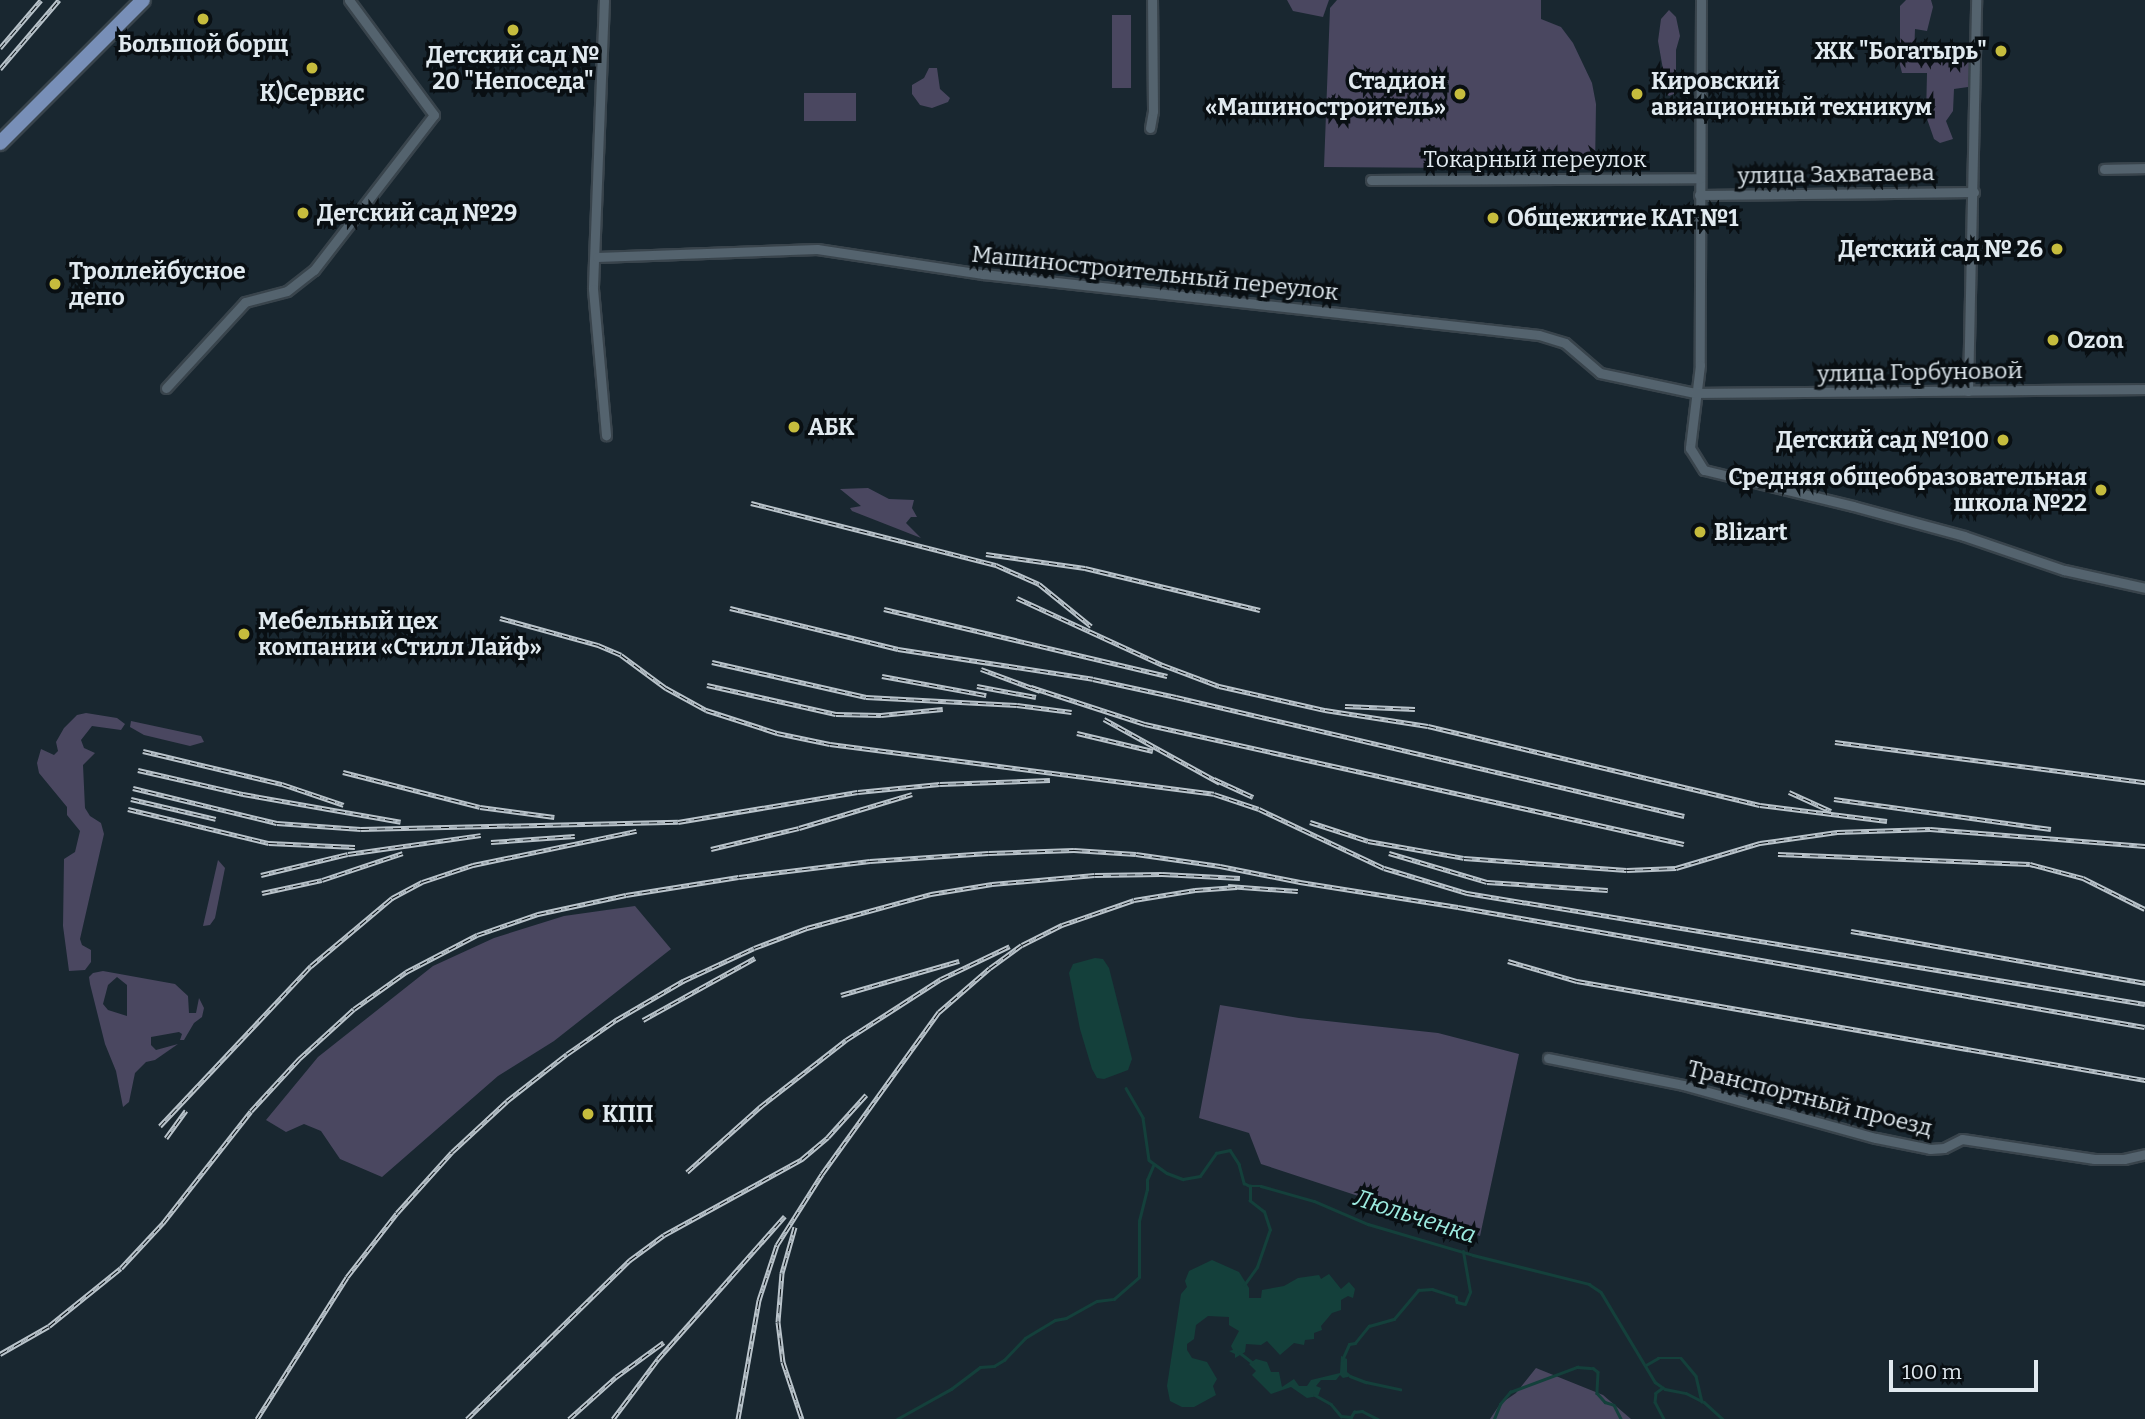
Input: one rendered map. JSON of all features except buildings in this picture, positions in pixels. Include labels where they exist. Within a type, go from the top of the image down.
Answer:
[{"type":"main road","points":[[0,143],[143,0]]},
{"type":"street","points":[[166,388],[245,302],[287,291],[314,270],[435,115],[349,0]]},
{"type":"street","points":[[604,0],[597,257],[593,289],[606,435]]},
{"type":"street","points":[[1150,128],[1153,111],[1152,0]]},
{"type":"street","points":[[1700,0],[1700,365],[1690,448],[1704,470],[1853,506],[1964,536],[2064,570],[2145,588]]},
{"type":"street","points":[[1968,391],[1976,0]]},
{"type":"street","points":[[2104,169],[2145,168]]},
{"type":"street","name":"Токарный переулок","points":[[1371,180],[1700,178]]},
{"type":"street","name":"улица Захватаева","points":[[1699,195],[1974,192]]},
{"type":"street","name":"Машиностроительный переулок","points":[[597,257],[817,249],[983,275],[1539,335],[1564,343],[1600,373],[1695,393]]},
{"type":"street","name":"улица Горбуновой","points":[[1695,393],[2145,390]]},
{"type":"street","name":"Транспортный проезд","points":[[1548,1058],[1683,1085],[1876,1138],[1930,1149],[1944,1148],[1962,1139],[2094,1159],[2124,1159],[2145,1154]]},
{"type":"shaded area","points":[[1287,0],[1329,0],[1323,17],[1293,11]]},
{"type":"shaded area","name":"Стадион «Машиностроитель»","points":[[1337,0],[1541,0],[1541,19],[1561,27],[1573,43],[1592,83],[1596,104],[1595,169],[1324,167],[1330,8]]},
{"type":"shaded area","points":[[1906,0],[1931,0],[1933,7],[1927,31],[1915,29],[1914,57],[1970,62],[1968,87],[1954,89],[1953,111],[1946,121],[1953,139],[1940,143],[1934,139],[1926,116],[1927,73],[1902,73],[1900,65],[1900,6]]},
{"type":"shaded area","points":[[1669,10],[1676,17],[1680,36],[1676,50],[1676,93],[1669,96],[1661,88],[1664,75],[1658,41],[1661,19]]},
{"type":"shaded area","points":[[1112,15],[1131,15],[1131,88],[1112,88]]},
{"type":"shaded area","points":[[929,68],[937,68],[940,89],[950,98],[948,102],[932,108],[920,105],[912,94],[912,85],[924,78]]},
{"type":"shaded area","points":[[804,93],[856,93],[856,121],[804,121]]},
{"type":"shaded area","points":[[868,488],[889,499],[914,500],[912,508],[917,517],[911,517],[906,523],[921,538],[852,511],[850,508],[861,506],[840,489]]},
{"type":"shaded area","points":[[86,713],[117,718],[125,724],[121,730],[92,726],[81,740],[84,748],[95,753],[83,765],[85,808],[90,816],[101,823],[104,834],[80,939],[82,945],[91,950],[91,962],[85,970],[69,971],[63,926],[64,859],[75,852],[80,831],[67,815],[67,807],[39,773],[37,763],[41,749],[54,755],[58,751],[56,742],[64,728],[77,715]]},
{"type":"shaded area","points":[[131,721],[201,736],[204,742],[190,746],[144,735],[130,727]]},
{"type":"shaded area","points":[[218,860],[225,868],[215,918],[210,925],[203,926]]},
{"type":"shaded area","points":[[635,906],[671,949],[554,1041],[498,1076],[382,1177],[340,1159],[321,1131],[304,1124],[286,1132],[266,1120],[318,1057],[433,966],[494,938],[564,916]]},
{"type":"shaded area","points":[[1095,958],[1103,959],[1109,968],[1132,1059],[1128,1070],[1104,1079],[1097,1078],[1092,1069],[1080,1029],[1069,973],[1073,964]]},
{"type":"shaded area","points":[[103,971],[175,984],[188,996],[189,1013],[196,1013],[199,998],[204,1008],[202,1017],[194,1023],[184,1040],[180,1040],[182,1034],[179,1032],[151,1037],[151,1045],[156,1050],[178,1044],[155,1060],[146,1062],[135,1073],[129,1102],[123,1107],[116,1071],[105,1044],[90,984],[89,977],[93,973]],"holes":[[[117,977],[127,985],[127,1016],[108,1010],[103,1004],[108,985]]]},
{"type":"shaded area","points":[[1220,1005],[1299,1018],[1438,1033],[1519,1054],[1480,1236],[1261,1164],[1249,1133],[1199,1118]]},
{"type":"shaded area","points":[[1212,1260],[1239,1272],[1249,1288],[1249,1298],[1261,1298],[1262,1290],[1284,1286],[1298,1278],[1319,1275],[1321,1279],[1329,1274],[1341,1289],[1349,1282],[1355,1289],[1353,1298],[1348,1296],[1341,1300],[1341,1310],[1332,1313],[1321,1326],[1322,1330],[1314,1333],[1314,1339],[1305,1340],[1304,1345],[1294,1343],[1280,1355],[1267,1341],[1261,1345],[1246,1344],[1245,1352],[1235,1358],[1235,1354],[1229,1351],[1233,1350],[1231,1346],[1239,1331],[1229,1325],[1229,1317],[1208,1316],[1196,1325],[1194,1339],[1187,1344],[1187,1350],[1192,1358],[1207,1362],[1217,1379],[1213,1386],[1216,1395],[1194,1407],[1182,1407],[1170,1401],[1167,1386],[1181,1294],[1187,1287],[1185,1281],[1189,1271]]},
{"type":"shaded area","points":[[1341,1356],[1347,1359],[1347,1372],[1352,1376],[1343,1378],[1340,1375],[1336,1380],[1321,1380],[1316,1386],[1321,1388],[1318,1396],[1307,1398],[1291,1387],[1271,1394],[1252,1375],[1256,1371],[1249,1364],[1256,1359],[1267,1362],[1271,1372],[1279,1372],[1282,1387],[1294,1379],[1299,1386],[1307,1386],[1311,1380],[1340,1373]]},
{"type":"shaded area","points":[[1536,1368],[1603,1395],[1631,1419],[1490,1419],[1500,1404],[1516,1393]]},
{"type":"waterway","name":"Люльченка","points":[[1126,1088],[1143,1118],[1149,1160],[1167,1173],[1183,1179],[1200,1176],[1216,1153],[1230,1150],[1239,1164],[1244,1183],[1250,1186],[1261,1186],[1314,1201],[1368,1224],[1473,1255],[1589,1284],[1601,1292],[1655,1382],[1665,1389],[1686,1393],[1704,1402],[1723,1419]]},
{"type":"waterway","points":[[897,1419],[951,1389],[980,1367],[994,1366],[1004,1360],[1025,1338],[1055,1320],[1066,1318],[1097,1301],[1114,1299],[1139,1277],[1139,1221],[1147,1180],[1153,1166]]},
{"type":"waterway","points":[[1244,1285],[1257,1267],[1270,1230],[1264,1212],[1250,1201],[1250,1186]]},
{"type":"waterway","points":[[1342,1360],[1349,1344],[1355,1343],[1369,1326],[1394,1319],[1418,1290],[1432,1289],[1456,1297],[1457,1302],[1465,1304],[1470,1292],[1463,1252]]},
{"type":"waterway","points":[[1239,1352],[1253,1363]]},
{"type":"waterway","points":[[1646,1365],[1658,1358],[1681,1358],[1696,1376],[1702,1401]]},
{"type":"waterway","points":[[1494,1419],[1500,1404],[1510,1392],[1577,1367],[1593,1368],[1598,1372],[1597,1393],[1605,1402],[1614,1405],[1621,1419]]},
{"type":"waterway","points":[[1350,1376],[1400,1389]]},
{"type":"waterway","points":[[1663,1388],[1656,1393],[1655,1402],[1664,1419]]},
{"type":"waterway","points":[[1315,1395],[1331,1404],[1341,1416],[1351,1417],[1354,1412],[1362,1411],[1378,1419]]},
{"type":"railway","points":[[0,48],[41,0]]},
{"type":"railway","points":[[0,69],[59,0]]},
{"type":"railway","points":[[751,503],[996,565],[1039,584],[1091,626]]},
{"type":"railway","points":[[986,554],[1085,568],[1260,610]]},
{"type":"railway","points":[[1017,598],[1163,665],[1219,686],[1325,710],[1428,726],[1760,805],[1887,821]]},
{"type":"railway","points":[[730,608],[898,649],[1093,679],[1176,697],[1684,816]]},
{"type":"railway","points":[[884,609],[1167,676]]},
{"type":"railway","points":[[500,618],[598,645],[621,655],[666,688],[706,710],[777,733],[830,744],[1214,794],[1259,809],[1384,868],[1467,893],[2145,1004]]},
{"type":"railway","points":[[712,662],[866,697],[1017,705],[1072,712]]},
{"type":"railway","points":[[981,669],[1040,691]]},
{"type":"railway","points":[[882,676],[986,695]]},
{"type":"railway","points":[[707,685],[836,714],[881,715],[943,709]]},
{"type":"railway","points":[[977,686],[1036,697]]},
{"type":"railway","points":[[1031,687],[1145,724],[1684,844]]},
{"type":"railway","points":[[1345,706],[1415,709]]},
{"type":"railway","points":[[1104,719],[1220,783]]},
{"type":"railway","points":[[1077,733],[1153,751]]},
{"type":"railway","points":[[1835,742],[2145,782]]},
{"type":"railway","points":[[143,751],[282,784],[344,805]]},
{"type":"railway","points":[[138,770],[243,794],[401,822]]},
{"type":"railway","points":[[343,772],[480,807],[554,817]]},
{"type":"railway","points":[[1214,779],[1253,797]]},
{"type":"railway","points":[[133,788],[277,823],[361,829],[678,822],[858,792],[940,784],[1050,780]]},
{"type":"railway","points":[[1789,792],[1831,811]]},
{"type":"railway","points":[[711,849],[799,828],[912,794]]},
{"type":"railway","points":[[131,799],[216,819]]},
{"type":"railway","points":[[1834,799],[2051,829]]},
{"type":"railway","points":[[128,809],[269,843],[355,847]]},
{"type":"railway","points":[[1310,822],[1368,841],[1464,858],[1627,870],[1676,868],[1760,843],[1837,832],[1930,829],[2145,846]]},
{"type":"railway","points":[[160,1126],[311,966],[392,898],[422,882],[473,865],[636,831]]},
{"type":"railway","points":[[261,875],[348,854],[481,835]]},
{"type":"railway","points":[[491,842],[575,836]]},
{"type":"railway","points":[[0,1354],[49,1326],[121,1268],[163,1223],[251,1111],[299,1059],[354,1009],[406,972],[477,935],[538,914],[626,895],[739,877],[870,861],[989,853],[1074,850],[1136,854],[1220,866],[2145,1027]]},
{"type":"railway","points":[[262,893],[322,880],[403,853]]},
{"type":"railway","points":[[1389,853],[1487,882],[1608,890]]},
{"type":"railway","points":[[1778,854],[2030,864],[2083,878],[2145,909]]},
{"type":"railway","points":[[257,1419],[347,1277],[397,1213],[452,1152],[507,1101],[567,1054],[616,1020],[683,981],[754,948],[807,928],[931,894],[992,884],[1095,875],[1162,874],[1240,878]]},
{"type":"railway","points":[[1228,886],[1298,891]]},
{"type":"railway","points":[[738,1419],[759,1300],[777,1245],[822,1174],[939,1012],[990,968],[1022,945],[1062,925],[1134,900],[1195,890],[1237,887]]},
{"type":"railway","points":[[1851,931],[2145,983]]},
{"type":"railway","points":[[687,1172],[760,1107],[846,1040],[941,979],[1010,946]]},
{"type":"railway","points":[[643,1020],[755,958]]},
{"type":"railway","points":[[841,995],[959,961]]},
{"type":"railway","points":[[1508,961],[1577,981],[2145,1080]]},
{"type":"railway","points":[[467,1419],[630,1260],[664,1235],[802,1159],[828,1137],[866,1095]]},
{"type":"railway","points":[[166,1138],[186,1110]]},
{"type":"railway","points":[[613,1419],[658,1359],[785,1216]]},
{"type":"railway","points":[[795,1227],[782,1273],[778,1322],[783,1362],[802,1419]]},
{"type":"railway","points":[[569,1419],[616,1377],[664,1342]]},
{"type":"place","name":"Большой борщ","points":[[203,19]]},
{"type":"place","name":"Детский сад № 20 \"Непоседа\"","points":[[513,30]]},
{"type":"place","name":"ЖК \"Богатырь\"","points":[[2001,51]]},
{"type":"place","name":"К)Сервис","points":[[312,68]]},
{"type":"place","name":"Стадион «Машиностроитель»","points":[[1460,94]]},
{"type":"place","name":"Кировский авиационный техникум","points":[[1637,94]]},
{"type":"place","name":"Детский сад №29","points":[[303,213]]},
{"type":"place","name":"Общежитие КАТ №1","points":[[1493,218]]},
{"type":"place","name":"Детский сад № 26","points":[[2057,249]]},
{"type":"place","name":"Троллейбусное депо","points":[[55,284]]},
{"type":"place","name":"Ozon","points":[[2053,340]]},
{"type":"place","name":"АБК","points":[[794,427]]},
{"type":"place","name":"Детский сад №100","points":[[2003,440]]},
{"type":"place","name":"Средняя общеобразовательная школа №22","points":[[2101,490]]},
{"type":"place","name":"Blizart","points":[[1700,532]]},
{"type":"place","name":"Мебельный цех компании «Стилл Лайф»","points":[[244,634]]},
{"type":"place","name":"КПП","points":[[588,1114]]}]
